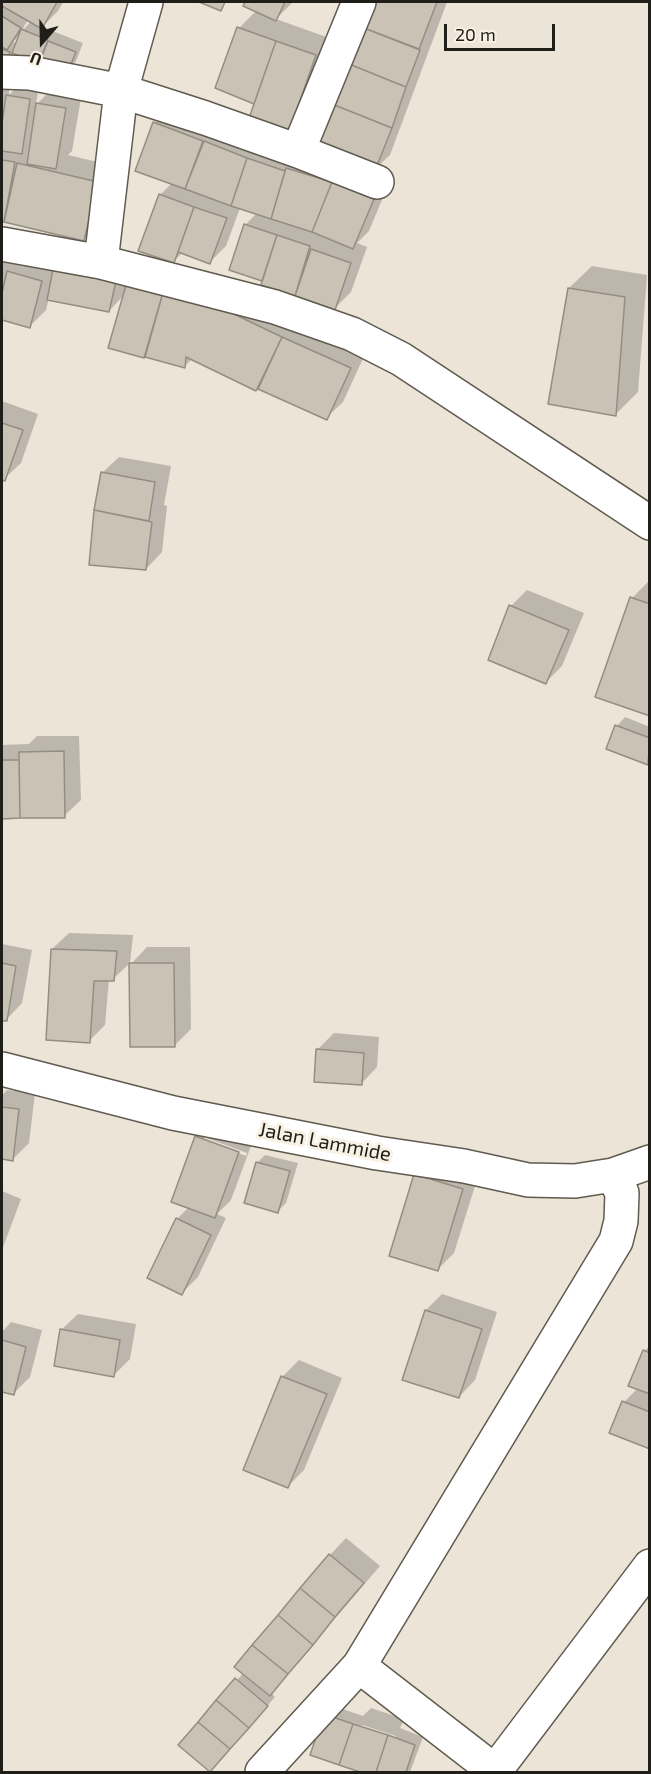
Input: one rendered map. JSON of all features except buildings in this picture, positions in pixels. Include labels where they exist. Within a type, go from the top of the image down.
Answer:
[{"type":"street","points":[[101,262],[121,91],[146,2]]},
{"type":"street","points":[[298,151],[359,2]]},
{"type":"street","points":[[2,72],[30,73],[121,91],[298,151],[377,182]]},
{"type":"street","points":[[2,244],[101,262],[275,307],[352,334],[401,359],[650,524]]},
{"type":"street","name":"Jalan Lammide","points":[[2,1069],[173,1113],[377,1153],[464,1166],[528,1180],[575,1181],[613,1175],[650,1162]]},
{"type":"street","points":[[262,1773],[359,1666],[616,1241],[621,1221],[622,1193],[613,1175]]},
{"type":"street","points":[[359,1666],[496,1772],[650,1566]]}]
